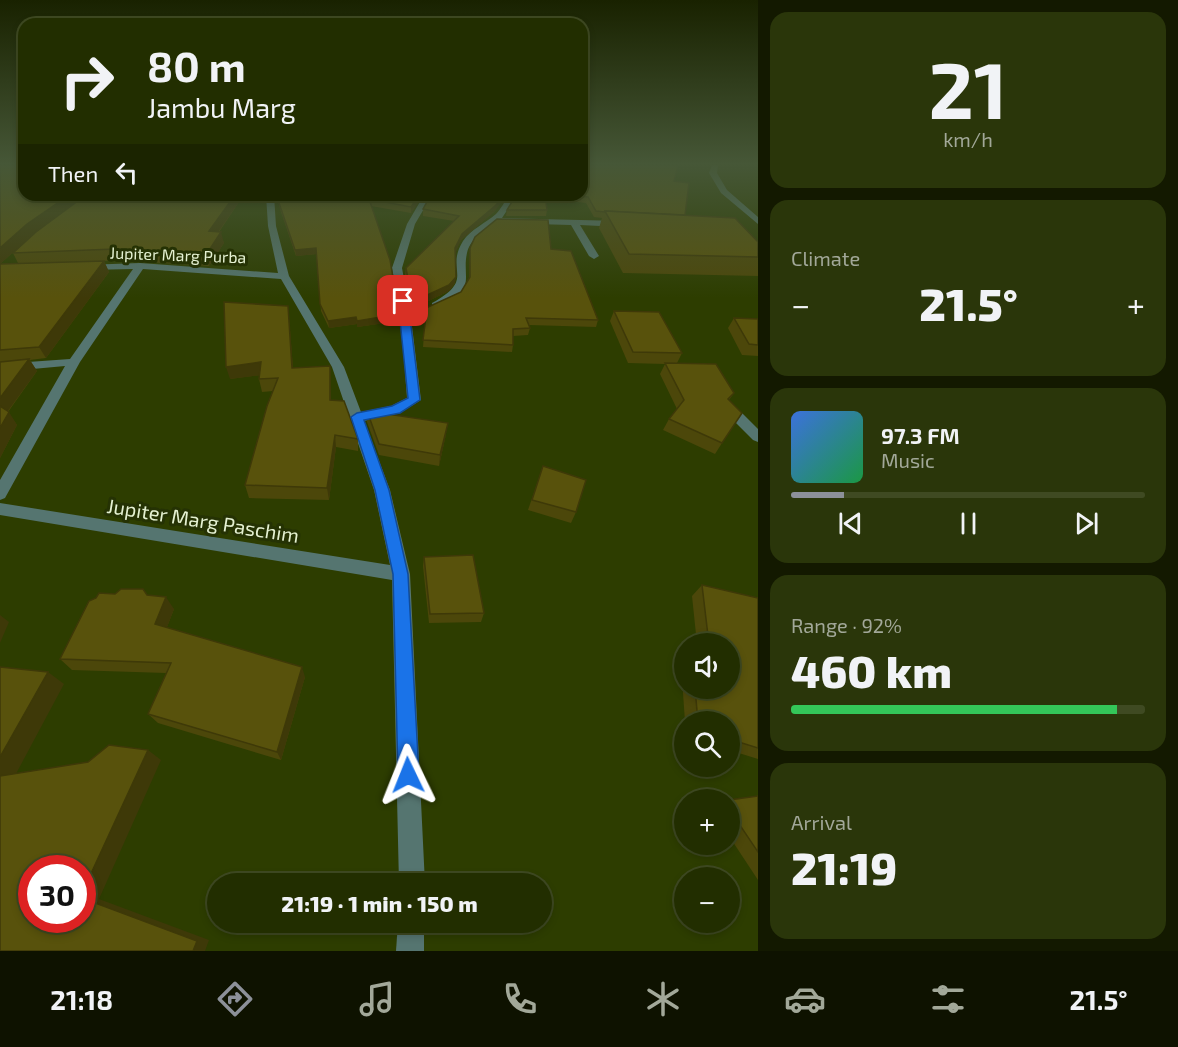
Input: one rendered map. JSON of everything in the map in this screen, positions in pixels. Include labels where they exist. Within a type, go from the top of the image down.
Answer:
[{"type":"street","points":[[271,209],[272,226],[284,276],[338,367],[357,417],[382,490],[400,574],[412,873]]},
{"type":"street","points":[[357,417],[395,410],[414,400],[415,314],[397,268],[411,224],[420,209]]},
{"type":"street","points":[[415,314],[453,295],[462,284],[462,254],[468,241],[503,209]]},
{"type":"street","points":[[745,209],[758,221]]},
{"type":"street","points":[[492,220],[629,224]]},
{"type":"street","points":[[573,221],[594,256]]},
{"type":"street","points":[[0,494],[74,362],[140,266]]},
{"type":"street","name":"Jupiter Marg Purba","points":[[72,268],[140,266],[284,276]]},
{"type":"street","points":[[0,368],[74,362]]},
{"type":"street","points":[[730,409],[758,437]]},
{"type":"street","name":"Jupiter Marg Paschim","points":[[0,509],[400,574]]},
{"type":"street","points":[[410,951],[411,933]]},
{"type":"building","points":[[0,209],[48,209],[27,224],[0,248]]},
{"type":"building","points":[[67,209],[225,209],[209,231],[221,232],[206,255],[115,249],[13,253]]},
{"type":"building","points":[[281,209],[373,209],[390,260],[399,314],[357,321],[356,317],[328,321],[320,304],[316,248],[295,250]]},
{"type":"building","points":[[425,209],[491,209],[462,234],[455,248],[456,277],[449,285],[412,302],[406,268],[459,216]]},
{"type":"building","points":[[547,209],[547,210],[507,210]]},
{"type":"building","points":[[595,209],[686,209],[685,215]]},
{"type":"building","points":[[605,211],[735,218],[758,242],[758,257],[629,254]]},
{"type":"building","points":[[497,219],[548,220],[551,249],[571,251],[598,320],[526,318],[530,328],[513,329],[513,345],[423,340],[426,316],[415,316],[415,313],[461,292],[470,277],[470,248],[475,237]]},
{"type":"building","points":[[104,261],[39,347],[0,350],[0,264]]},
{"type":"building","points":[[224,302],[288,306],[292,368],[330,366],[330,400],[344,401],[358,439],[335,435],[327,488],[245,485],[267,406],[278,378],[259,379],[261,362],[226,367]]},
{"type":"building","points":[[614,311],[659,312],[682,353],[633,352]]},
{"type":"building","points":[[734,318],[758,319],[758,345],[749,344]]},
{"type":"building","points":[[29,359],[0,398],[0,362]]},
{"type":"building","points":[[665,363],[716,364],[734,393],[728,399],[742,413],[722,443],[669,419],[684,400]]},
{"type":"building","points":[[0,406],[9,412],[0,428]]},
{"type":"building","points":[[367,411],[448,423],[440,455],[379,444]]},
{"type":"building","points":[[543,466],[586,480],[576,512],[532,500]]},
{"type":"building","points":[[473,555],[484,613],[430,614],[424,557]]},
{"type":"building","points":[[702,585],[758,598],[758,748],[740,742],[740,711],[697,711],[696,699],[740,699],[740,633],[708,633]]},
{"type":"building","points":[[121,589],[143,589],[147,595],[166,597],[155,624],[302,667],[277,752],[148,714],[171,663],[60,659],[89,601],[96,598],[99,593],[115,594]]},
{"type":"building","points":[[0,667],[48,672],[0,757]]},
{"type":"building","points":[[109,745],[148,750],[96,863],[96,855],[18,855],[18,933],[96,933],[96,903],[197,941],[193,951],[0,951],[0,776],[88,762]]},
{"type":"building","points":[[758,796],[758,852],[740,825],[740,798]]},
{"type":"route","points":[[403,301],[414,400],[395,410],[357,417],[382,490],[400,574],[408,775]]}]
